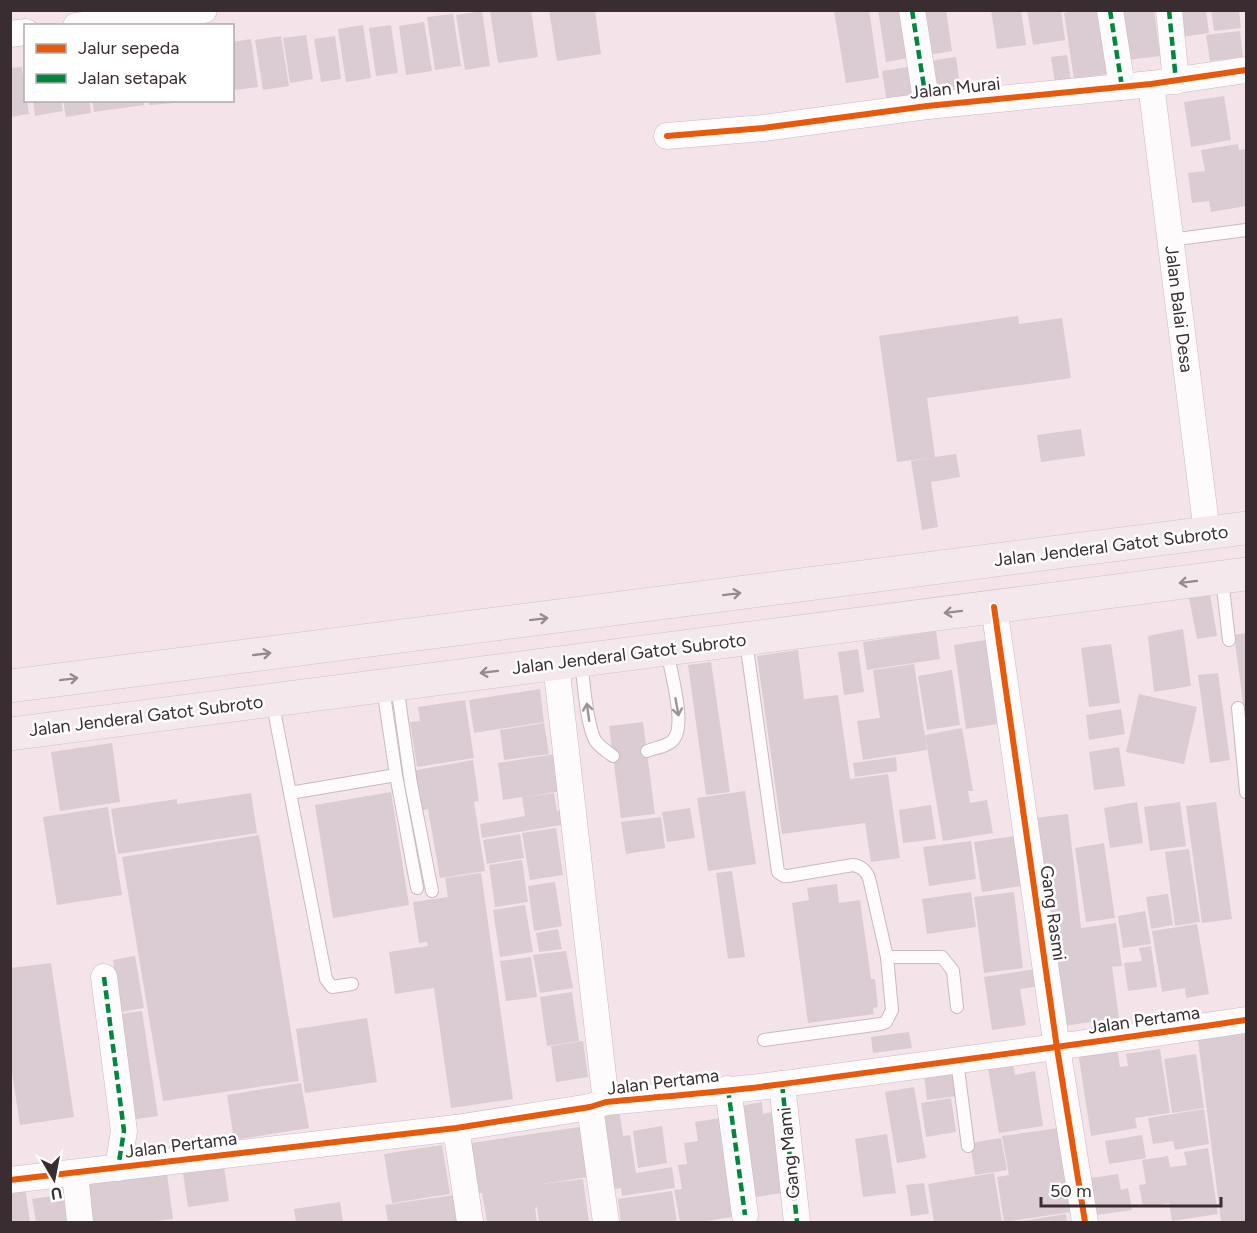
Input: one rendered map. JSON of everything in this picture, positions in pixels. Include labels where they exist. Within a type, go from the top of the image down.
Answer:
[{"type":"main road","name":"Jalan Jenderal Gatot Subroto","points":[[10,686],[1246,528]]},
{"type":"main road","name":"Jalan Jenderal Gatot Subroto","points":[[10,734],[1234,576]]},
{"type":"street","points":[[88,24],[146,14],[204,10]]},
{"type":"street","points":[[912,10],[927,106]]},
{"type":"street","points":[[1110,10],[1122,87]]},
{"type":"street","points":[[1168,10],[1176,81]]},
{"type":"street","name":"Jalan Murai","points":[[668,136],[763,128],[927,106],[1151,84],[1246,70]]},
{"type":"street","name":"Jalan Balai Desa","points":[[1151,84],[1208,533]]},
{"type":"street","name":"Gang Rasmi","points":[[994,607],[1085,1222]]},
{"type":"street","points":[[568,662],[606,1222]]},
{"type":"street","points":[[104,976],[124,1131],[118,1168]]},
{"type":"street","name":"Jalan Pertama","points":[[10,1180],[456,1128],[598,1104],[782,1084],[1058,1048],[1246,1020]]},
{"type":"street","name":"Gang Mami","points":[[782,1084],[796,1222]]},
{"type":"street","points":[[728,1089],[746,1215]]},
{"type":"street","points":[[456,1128],[470,1222]]},
{"type":"street","points":[[75,1173],[80,1222]]},
{"type":"lane","points":[[1170,240],[1246,230]]},
{"type":"lane","points":[[1229,640],[1234,576]]},
{"type":"lane","points":[[746,639],[778,872],[783,876],[788,876],[853,865],[864,870],[869,878],[887,957],[892,1010],[886,1022],[881,1024],[764,1040]]},
{"type":"lane","points":[[647,751],[672,742],[677,734],[680,721],[667,649]]},
{"type":"lane","points":[[568,662],[594,738],[613,756]]},
{"type":"lane","points":[[390,685],[396,775],[417,888]]},
{"type":"lane","points":[[390,685],[432,891]]},
{"type":"lane","points":[[272,700],[326,979],[332,987],[352,984]]},
{"type":"lane","points":[[1238,708],[1246,792]]},
{"type":"lane","points":[[290,793],[396,775]]},
{"type":"lane","points":[[887,957],[942,957],[953,971],[957,1007]]},
{"type":"lane","points":[[957,1061],[968,1146]]},
{"type":"building","points":[[531,10],[538,57],[498,63],[490,11]]},
{"type":"building","points":[[549,10],[595,10],[601,54],[557,61]]},
{"type":"building","points":[[869,10],[879,78],[846,83],[834,11]]},
{"type":"building","points":[[878,10],[907,10],[914,57],[886,62]]},
{"type":"building","points":[[915,10],[946,10],[952,51],[922,56]]},
{"type":"building","points":[[991,10],[1021,10],[1026,45],[997,49]]},
{"type":"building","points":[[1027,10],[1061,10],[1065,40],[1033,45]]},
{"type":"building","points":[[1102,10],[1112,73],[1074,79],[1064,13]]},
{"type":"building","points":[[1154,10],[1160,56],[1126,60],[1120,11]]},
{"type":"building","points":[[1171,10],[1206,10],[1209,33],[1174,38]]},
{"type":"building","points":[[1211,10],[1239,10],[1241,28],[1214,31]]},
{"type":"building","points":[[482,11],[490,66],[465,70],[456,15]]},
{"type":"building","points":[[453,14],[461,66],[435,70],[427,17]]},
{"type":"building","points":[[424,22],[432,71],[406,75],[399,26]]},
{"type":"building","points":[[363,25],[371,78],[346,82],[338,29]]},
{"type":"building","points":[[391,25],[398,73],[376,76],[369,28]]},
{"type":"building","points":[[1240,31],[1243,57],[1210,61],[1206,35]]},
{"type":"building","points":[[306,35],[313,79],[290,83],[283,38]]},
{"type":"building","points":[[281,36],[289,86],[263,90],[255,40]]},
{"type":"building","points":[[335,36],[341,79],[321,82],[314,39]]},
{"type":"building","points":[[251,39],[258,87],[235,90],[234,42]]},
{"type":"building","points":[[1067,55],[1071,80],[1055,83],[1051,57]]},
{"type":"building","points":[[956,57],[961,92],[929,97],[923,62]]},
{"type":"building","points":[[915,66],[920,97],[887,102],[882,71]]},
{"type":"building","points":[[22,67],[24,102],[27,102],[29,114],[10,117],[10,68]]},
{"type":"building","points":[[1224,96],[1231,140],[1191,147],[1184,102]]},
{"type":"building","points":[[33,102],[61,102],[63,111],[35,116]]},
{"type":"building","points":[[63,102],[89,102],[91,113],[66,117]]},
{"type":"building","points":[[92,102],[144,102],[144,105],[94,112]]},
{"type":"building","points":[[149,102],[188,102],[149,105]]},
{"type":"building","points":[[1238,144],[1239,150],[1246,149],[1246,206],[1211,212],[1209,201],[1192,203],[1188,173],[1205,171],[1201,150]]},
{"type":"building","points":[[1018,316],[1019,324],[1062,318],[1071,378],[927,398],[935,457],[956,454],[960,477],[931,482],[938,527],[922,530],[911,461],[929,458],[897,462],[879,336]]},
{"type":"building","points":[[1081,429],[1085,456],[1041,462],[1037,435]]},
{"type":"building","points":[[1210,594],[1217,636],[1197,639],[1189,598]]},
{"type":"building","points":[[1183,629],[1191,686],[1154,692],[1148,636]]},
{"type":"building","points":[[936,631],[940,659],[867,670],[863,642]]},
{"type":"building","points":[[1246,633],[1246,710],[1244,710],[1234,635]]},
{"type":"building","points":[[986,640],[997,724],[966,729],[954,645]]},
{"type":"building","points":[[1111,644],[1120,703],[1089,707],[1081,648]]},
{"type":"building","points":[[858,649],[864,692],[844,695],[838,652]]},
{"type":"building","points":[[798,650],[804,699],[838,695],[850,779],[888,774],[900,858],[871,862],[865,823],[782,834],[757,656]]},
{"type":"building","points":[[711,662],[730,792],[706,795],[688,665]]},
{"type":"building","points":[[914,664],[927,750],[863,760],[857,721],[880,718],[873,670]]},
{"type":"building","points":[[952,670],[960,725],[927,730],[918,676]]},
{"type":"building","points":[[1218,673],[1230,760],[1210,763],[1198,675]]},
{"type":"building","points":[[540,689],[544,722],[474,733],[469,700]]},
{"type":"building","points":[[1139,694],[1197,707],[1184,764],[1126,752]]},
{"type":"building","points":[[465,700],[474,758],[417,767],[410,722],[420,721],[418,707]]},
{"type":"building","points":[[1121,709],[1125,734],[1089,740],[1086,715]]},
{"type":"building","points":[[643,722],[655,814],[621,818],[609,726]]},
{"type":"building","points":[[544,723],[549,754],[504,760],[500,730]]},
{"type":"building","points":[[962,728],[973,791],[968,791],[970,803],[987,800],[993,833],[943,841],[925,735]]},
{"type":"building","points":[[112,743],[120,802],[60,811],[51,752]]},
{"type":"building","points":[[1119,747],[1125,786],[1094,790],[1089,752]]},
{"type":"building","points":[[555,754],[561,791],[526,797],[554,793],[557,811],[564,809],[567,824],[482,838],[480,824],[525,816],[522,797],[503,800],[498,763]]},
{"type":"building","points":[[896,757],[897,771],[855,777],[853,763]]},
{"type":"building","points":[[473,760],[479,801],[474,802],[485,871],[440,878],[428,809],[418,811],[411,771]]},
{"type":"building","points":[[745,791],[756,864],[708,871],[697,798]]},
{"type":"building","points":[[391,792],[409,905],[333,918],[315,805]]},
{"type":"building","points":[[251,793],[257,833],[118,854],[111,809],[177,799],[177,804]]},
{"type":"building","points":[[1137,802],[1143,843],[1110,848],[1104,808]]},
{"type":"building","points":[[1180,802],[1186,846],[1150,851],[1144,807]]},
{"type":"building","points":[[1216,802],[1232,919],[1202,923],[1186,806]]},
{"type":"building","points":[[931,805],[936,839],[903,843],[899,810]]},
{"type":"building","points":[[108,807],[122,895],[57,905],[43,817]]},
{"type":"building","points":[[690,808],[695,838],[667,842],[662,812]]},
{"type":"building","points":[[1068,814],[1081,928],[1116,923],[1122,966],[1112,967],[1119,1018],[1063,1026],[1050,932],[1062,930],[1047,932],[1034,818]]},
{"type":"building","points":[[661,817],[665,848],[626,854],[621,822]]},
{"type":"building","points":[[556,828],[563,875],[530,880],[522,833]]},
{"type":"building","points":[[520,834],[524,858],[487,864],[483,840]]},
{"type":"building","points":[[259,835],[299,1081],[163,1101],[122,857]]},
{"type":"building","points":[[1014,836],[1021,886],[982,892],[974,842]]},
{"type":"building","points":[[971,841],[976,879],[929,886],[923,847]]},
{"type":"building","points":[[1104,843],[1115,918],[1086,922],[1075,848]]},
{"type":"building","points":[[1189,849],[1200,922],[1175,926],[1165,852]]},
{"type":"building","points":[[522,860],[528,902],[495,907],[489,865]]},
{"type":"building","points":[[732,871],[745,957],[728,959],[716,873]]},
{"type":"building","points":[[481,873],[513,1099],[451,1108],[434,988],[395,994],[389,952],[428,946],[427,942],[419,943],[413,902],[448,897],[445,878]]},
{"type":"building","points":[[555,882],[562,926],[534,931],[528,886]]},
{"type":"building","points":[[837,884],[839,903],[860,900],[871,979],[875,979],[878,1007],[873,1008],[874,1014],[808,1023],[792,903],[809,900],[807,888]]},
{"type":"building","points":[[971,892],[976,927],[927,934],[922,899]]},
{"type":"building","points":[[1014,892],[1023,968],[984,973],[974,897]]},
{"type":"building","points":[[1168,894],[1173,925],[1151,929],[1146,897]]},
{"type":"building","points":[[525,905],[533,952],[500,957],[493,910]]},
{"type":"building","points":[[1145,911],[1151,944],[1123,948],[1118,916]]},
{"type":"building","points":[[1197,924],[1209,994],[1186,998],[1185,988],[1162,992],[1152,931]]},
{"type":"building","points":[[558,929],[562,949],[539,952],[536,933]]},
{"type":"building","points":[[1151,946],[1157,987],[1128,991],[1124,963],[1142,961],[1139,948]]},
{"type":"building","points":[[566,951],[573,988],[540,993],[533,955]]},
{"type":"building","points":[[135,956],[144,1008],[121,1012],[113,960]]},
{"type":"building","points":[[531,957],[537,997],[506,1001],[500,961]]},
{"type":"building","points":[[51,963],[74,1117],[20,1125],[10,1059],[10,968]]},
{"type":"building","points":[[1036,969],[1039,986],[1020,989],[1026,1025],[992,1030],[984,977]]},
{"type":"building","points":[[572,992],[579,1041],[547,1046],[540,997]]},
{"type":"building","points":[[142,1011],[158,1116],[130,1120],[120,1014]]},
{"type":"building","points":[[367,1018],[377,1082],[305,1093],[296,1029]]},
{"type":"building","points":[[1245,1026],[1246,1222],[1221,1222],[1197,1032]]},
{"type":"building","points":[[909,1032],[912,1048],[873,1053],[871,1037]]},
{"type":"building","points":[[583,1041],[588,1077],[556,1082],[551,1046]]},
{"type":"building","points":[[1117,1046],[1120,1067],[1128,1066],[1126,1054],[1160,1049],[1170,1113],[1135,1118],[1137,1128],[1091,1136],[1078,1052]]},
{"type":"building","points":[[1196,1054],[1204,1108],[1172,1113],[1164,1059]]},
{"type":"building","points":[[1013,1064],[1015,1075],[1035,1071],[1043,1126],[999,1133],[988,1068]]},
{"type":"building","points":[[954,1071],[957,1096],[927,1100],[924,1075]]},
{"type":"building","points":[[301,1083],[309,1128],[234,1140],[227,1095]]},
{"type":"building","points":[[914,1087],[926,1158],[897,1163],[885,1092]]},
{"type":"building","points":[[951,1098],[956,1132],[926,1137],[921,1103]]},
{"type":"building","points":[[762,1102],[763,1114],[776,1111],[788,1192],[749,1198],[735,1107]]},
{"type":"building","points":[[619,1108],[623,1136],[630,1135],[636,1173],[672,1167],[675,1188],[622,1196],[621,1188],[605,1191],[593,1111]]},
{"type":"building","points":[[1204,1109],[1209,1144],[1175,1150],[1173,1141],[1153,1144],[1148,1118]]},
{"type":"building","points":[[721,1118],[738,1216],[701,1222],[680,1222],[674,1190],[682,1189],[678,1165],[687,1164],[684,1143],[698,1141],[695,1122]]},
{"type":"building","points":[[662,1126],[667,1163],[638,1168],[633,1131]]},
{"type":"building","points":[[580,1127],[588,1177],[535,1185],[583,1179],[589,1222],[539,1222],[537,1207],[535,1208],[537,1222],[487,1222],[482,1193],[479,1193],[471,1143]]},
{"type":"building","points":[[1058,1128],[1071,1212],[1004,1222],[997,1177],[1009,1175],[1002,1136]]},
{"type":"building","points":[[887,1134],[896,1193],[863,1197],[855,1139]]},
{"type":"building","points":[[1142,1135],[1146,1158],[1109,1164],[1105,1141]]},
{"type":"building","points":[[1001,1138],[1007,1170],[975,1175],[970,1143]]},
{"type":"building","points":[[442,1145],[450,1194],[392,1203],[384,1154]]},
{"type":"building","points":[[1208,1148],[1218,1214],[1172,1221],[1169,1203],[1143,1207],[1139,1185],[1146,1184],[1142,1160],[1168,1156],[1170,1167],[1187,1165],[1184,1152]]},
{"type":"building","points":[[223,1160],[229,1201],[188,1207],[182,1166]]},
{"type":"building","points":[[166,1166],[173,1219],[148,1222],[84,1222],[78,1177]]},
{"type":"building","points":[[994,1173],[1002,1222],[934,1222],[928,1184]]},
{"type":"building","points":[[1118,1174],[1121,1190],[1128,1188],[1132,1210],[1097,1215],[1091,1178]]},
{"type":"building","points":[[924,1183],[929,1214],[911,1216],[906,1185]]},
{"type":"building","points":[[25,1187],[30,1222],[10,1222],[10,1190]]},
{"type":"building","points":[[672,1191],[677,1222],[621,1222],[618,1199]]},
{"type":"building","points":[[66,1194],[71,1222],[36,1222],[32,1199]]},
{"type":"building","points":[[454,1195],[458,1222],[388,1222],[385,1205]]},
{"type":"building","points":[[340,1202],[343,1222],[296,1222],[294,1209]]},
{"type":"building","points":[[1066,1214],[1067,1222],[1021,1221]]},
{"type":"marked path","points":[[912,10],[927,106]]},
{"type":"marked path","points":[[1110,10],[1122,87]]},
{"type":"marked path","points":[[1169,10],[1176,81]]},
{"type":"marked path","points":[[104,977],[124,1131],[118,1168]]},
{"type":"marked path","points":[[782,1084],[797,1222]]},
{"type":"marked path","points":[[728,1089],[745,1215]]},
{"type":"cycle path","points":[[667,136],[763,128],[927,106],[1151,84],[1246,70]]},
{"type":"cycle path","points":[[994,607],[1057,1048],[1085,1222]]},
{"type":"cycle path","points":[[10,1180],[456,1128],[590,1107],[606,1102],[783,1084],[1246,1020]]}]
